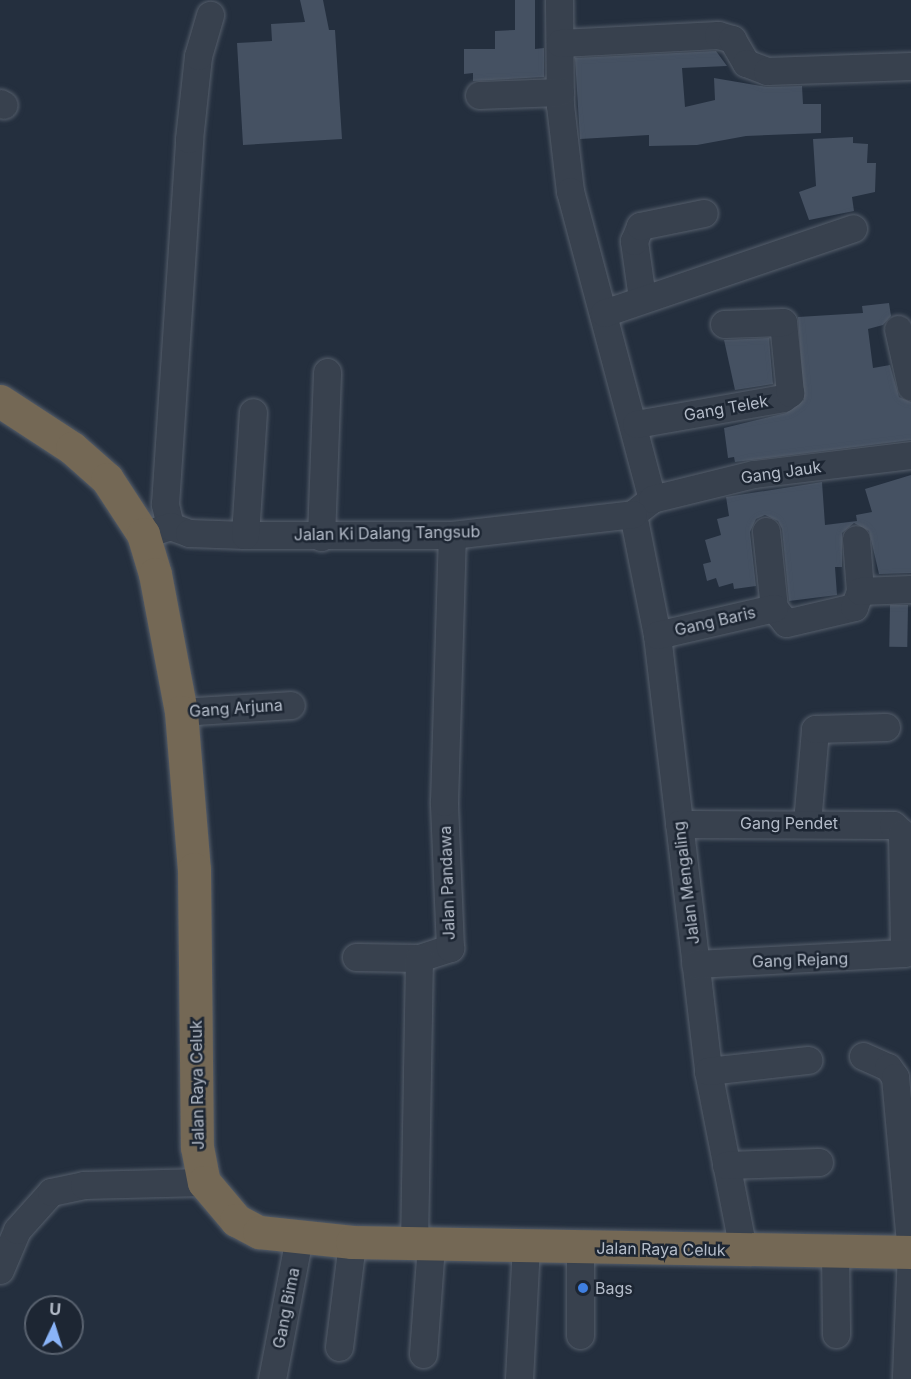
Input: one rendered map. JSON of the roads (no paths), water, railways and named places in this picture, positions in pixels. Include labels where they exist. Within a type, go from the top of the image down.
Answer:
[{"type":"highway","name":"Jalan Raya Celuk","points":[[0,401],[72,448],[107,479],[157,530],[166,617],[181,712],[197,937],[197,1147],[204,1182],[236,1220],[260,1232],[299,1238],[352,1242],[526,1247],[580,1257],[743,1250],[911,1252]]},
{"type":"street","name":"Jalan Mengaling","points":[[559,0],[560,92],[570,191],[636,424],[657,634],[708,1071],[743,1250]]},
{"type":"street","points":[[157,530],[165,504],[189,139],[198,56],[210,15]]},
{"type":"street","points":[[560,43],[723,36],[732,39],[746,63],[766,71],[911,66]]},
{"type":"street","points":[[479,95],[560,92]]},
{"type":"street","points":[[642,298],[634,242],[640,226],[704,213]]},
{"type":"street","points":[[604,313],[642,298],[853,228]]},
{"type":"street","name":"Gang Telek","points":[[636,424],[783,398],[790,393],[783,322],[724,324]]},
{"type":"street","points":[[898,329],[911,387]]},
{"type":"street","points":[[321,537],[327,372]]},
{"type":"street","points":[[245,535],[253,412]]},
{"type":"street","name":"Gang Jauk","points":[[643,506],[754,474],[911,455]]},
{"type":"street","name":"Jalan Ki Dalang Tangsub","points":[[157,530],[321,537],[452,535],[643,506]]},
{"type":"street","name":"Gang Baris","points":[[766,531],[774,608],[781,620],[790,623],[850,609],[860,591]]},
{"type":"street","name":"Jalan Pandawa","points":[[419,958],[440,954],[450,945],[444,802],[452,535]]},
{"type":"street","points":[[856,539],[860,591],[911,589]]},
{"type":"street","name":"Gang Baris","points":[[657,634],[774,608]]},
{"type":"street","name":"Gang Arjuna","points":[[181,712],[291,705]]},
{"type":"street","points":[[807,823],[815,729],[886,727]]},
{"type":"street","name":"Gang Pendet","points":[[679,824],[807,823],[899,827],[904,952]]},
{"type":"street","name":"Gang Rejang","points":[[695,963],[904,952]]},
{"type":"street","points":[[356,957],[419,958],[423,1354]]},
{"type":"street","points":[[862,1056],[888,1067],[895,1077],[911,1252],[906,1379]]},
{"type":"street","points":[[708,1071],[808,1060]]},
{"type":"street","points":[[726,1165],[819,1162]]},
{"type":"street","points":[[0,1270],[17,1230],[51,1192],[84,1185],[204,1182]]},
{"type":"street","name":"Gang Bima","points":[[272,1379],[299,1238]]},
{"type":"street","points":[[339,1347],[352,1242]]},
{"type":"street","points":[[519,1379],[526,1247]]},
{"type":"street","points":[[835,1250],[837,1334]]},
{"type":"street","points":[[580,1257],[580,1335]]},
{"type":"place","name":"Bags","points":[[583,1288]]}]
